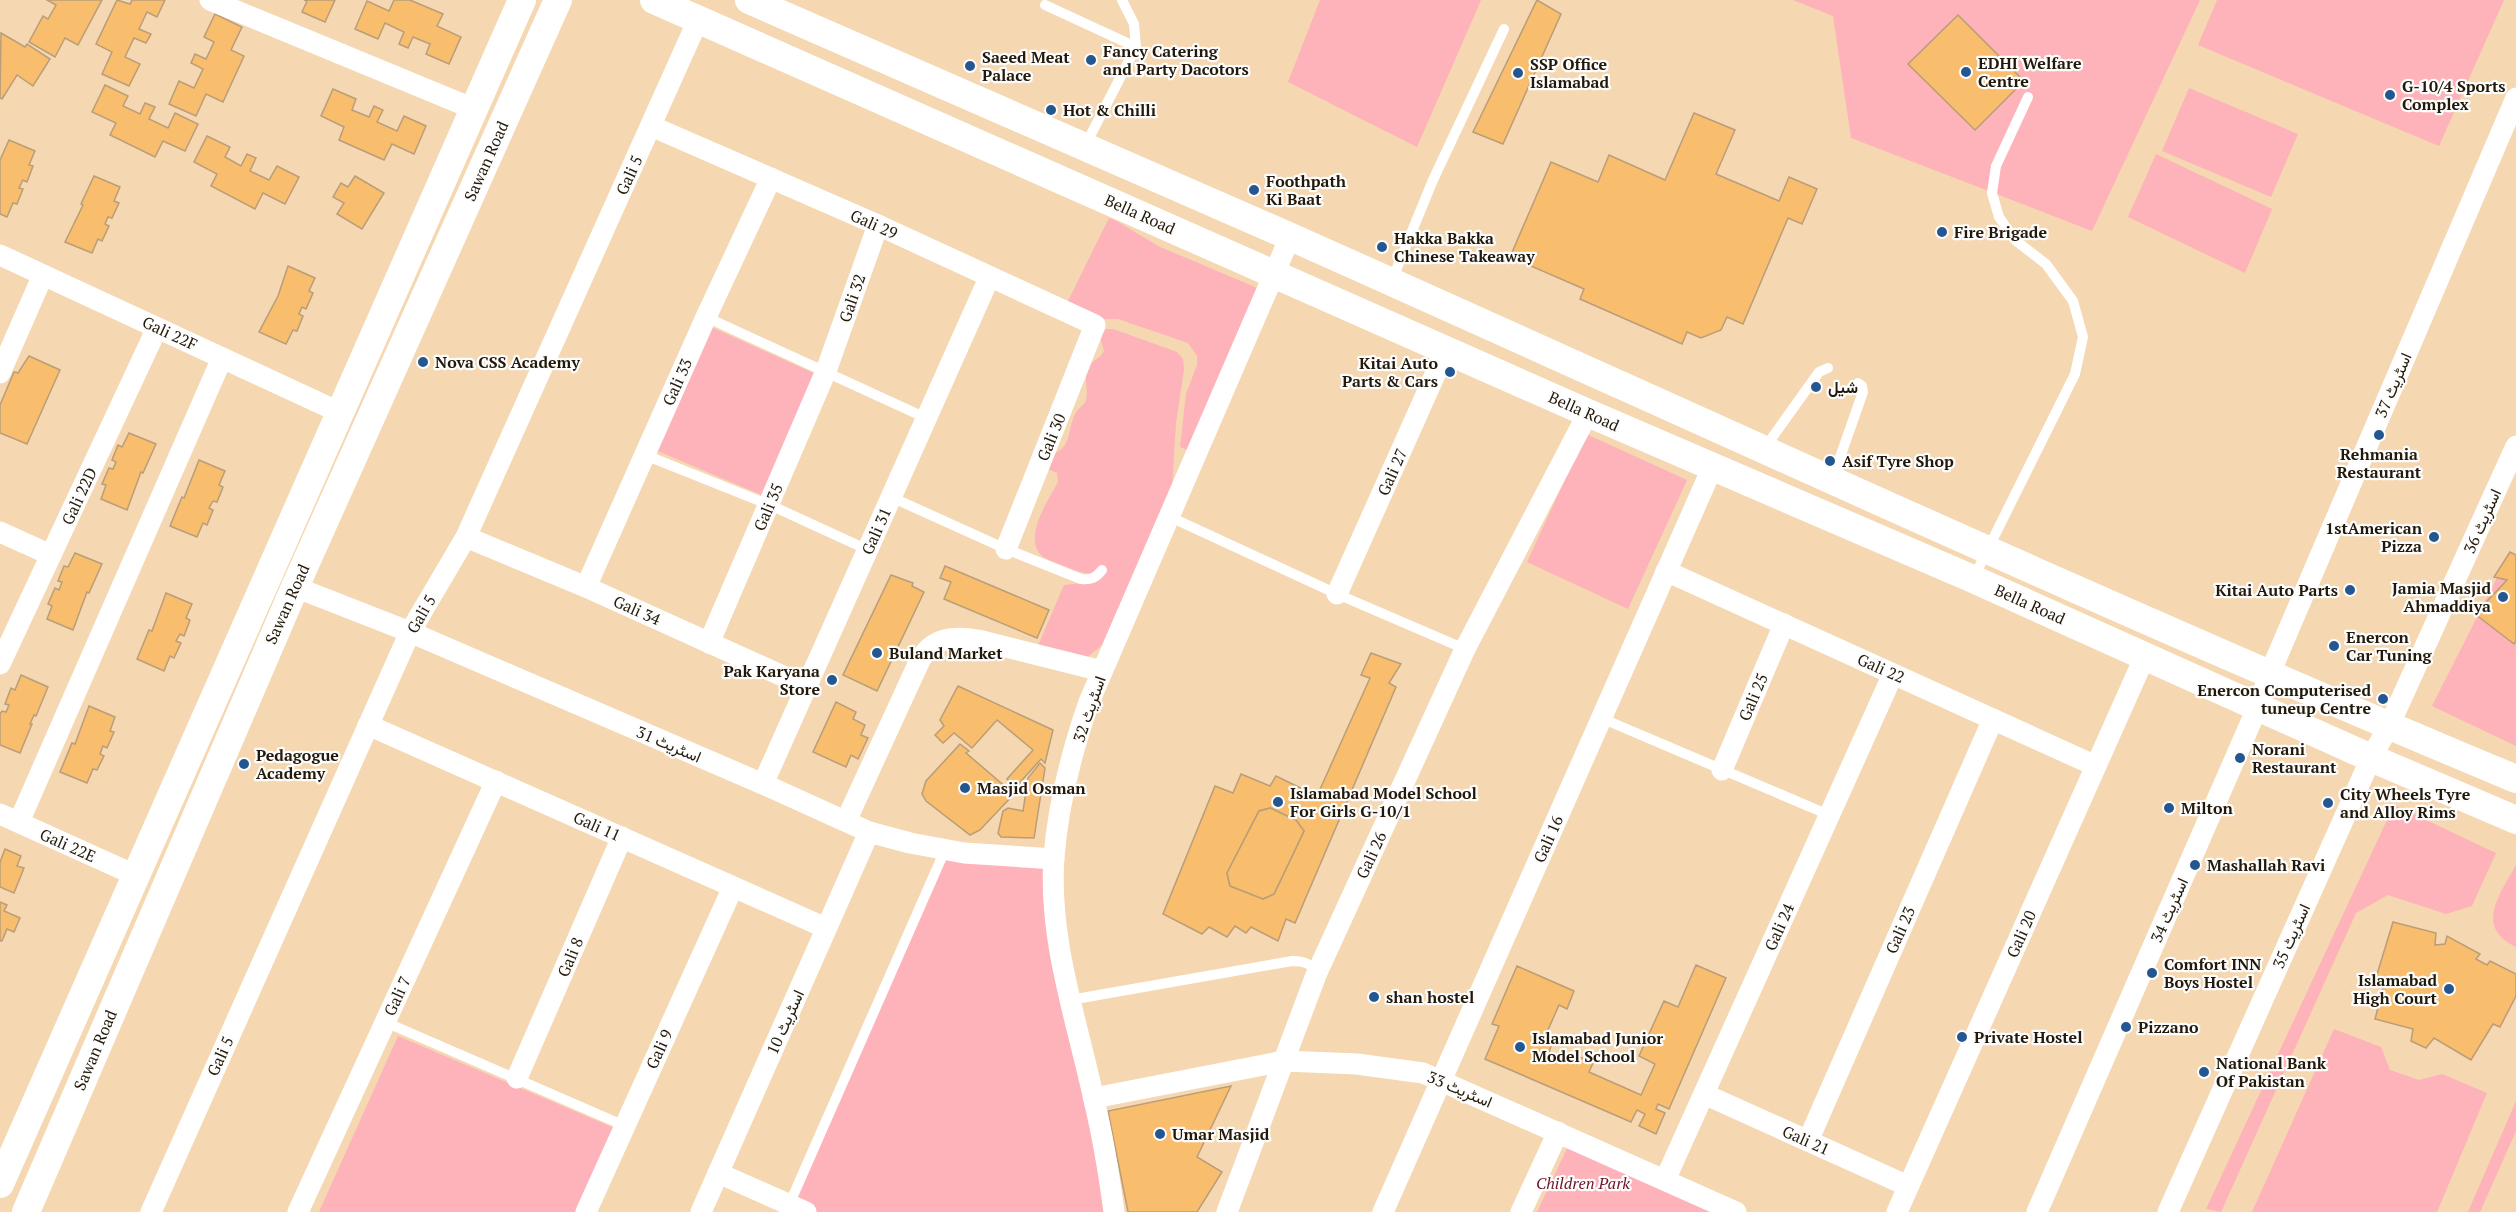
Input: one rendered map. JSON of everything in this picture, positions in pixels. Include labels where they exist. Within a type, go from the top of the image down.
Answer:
[{"type":"street","points":[[210,0],[474,109]]},
{"type":"street","name":"Sawan Road","points":[[0,1184],[522,0]]},
{"type":"street","name":"Sawan Road","points":[[26,1212],[295,587],[558,0]]},
{"type":"street","name":"Bella Road","points":[[654,0],[1556,399],[1973,579],[2371,758],[2516,819]]},
{"type":"street","name":"Bella Road","points":[[749,0],[1290,237],[1763,451],[2389,726],[2516,779]]},
{"type":"street","name":"Gali 5","points":[[151,1212],[410,632],[466,537],[698,20]]},
{"type":"street","points":[[880,99],[897,64]]},
{"type":"street","name":"اسٹریٹ 37","points":[[2270,673],[2516,98]]},
{"type":"street","name":"Gali 29","points":[[651,126],[878,225],[988,278],[1095,325]]},
{"type":"street","name":"Gali 33","points":[[585,587],[771,178]]},
{"type":"street","name":"Gali 32","points":[[826,371],[878,225]]},
{"type":"street","name":"اسٹریٹ 32","points":[[1114,1212],[1094,1098],[1070,1000],[1057,920],[1054,859],[1075,748],[1102,671],[1290,237]]},
{"type":"street","name":"Gali 22F","points":[[0,255],[339,412]]},
{"type":"street","points":[[0,373],[43,275]]},
{"type":"street","name":"Gali 31","points":[[763,784],[988,278]]},
{"type":"street","name":"Gali 30","points":[[1006,549],[1095,325]]},
{"type":"street","name":"Gali 22D","points":[[0,664],[157,328]]},
{"type":"street","name":"Gali 27","points":[[1337,594],[1446,350]]},
{"type":"street","points":[[9,818],[222,358]]},
{"type":"street","points":[[1556,399],[1572,365]]},
{"type":"street","name":"Gali 35","points":[[709,643],[826,371]]},
{"type":"street","name":"Gali 26","points":[[1227,1212],[1284,1061],[1311,968],[1326,955],[1465,649],[1588,413]]},
{"type":"street","name":"اسٹریٹ 36","points":[[2371,758],[2389,726],[2516,446]]},
{"type":"street","name":"Gali 16","points":[[1383,1212],[1713,466]]},
{"type":"street","points":[[1804,506],[1825,478]]},
{"type":"street","points":[[0,532],[51,555]]},
{"type":"street","name":"Gali 34","points":[[466,537],[585,587],[807,687]]},
{"type":"street","name":"Gali 22","points":[[1666,571],[2096,766]]},
{"type":"street","name":"اسٹریٹ 31","points":[[295,587],[410,632],[869,832],[945,850],[992,856],[1054,859]]},
{"type":"street","name":"Gali 25","points":[[1722,770],[1784,624]]},
{"type":"street","points":[[846,821],[920,660],[932,645],[948,638],[969,638],[1102,671]]},
{"type":"street","name":"Gali 20","points":[[1897,1212],[2145,656]]},
{"type":"street","name":"اسٹریٹ 34","points":[[2037,1212],[2258,706],[2270,673]]},
{"type":"street","name":"Gali 24","points":[[1665,1180],[1893,674]]},
{"type":"street","name":"Gali 23","points":[[1808,1141],[1993,719]]},
{"type":"street","name":"Gali 11","points":[[368,725],[826,928]]},
{"type":"street","name":"اسٹریٹ 35","points":[[2168,1212],[2371,758]]},
{"type":"street","name":"Gali 7","points":[[298,1212],[496,781]]},
{"type":"street","name":"Gali 22E","points":[[9,818],[137,876]]},
{"type":"street","name":"اسٹریٹ 10","points":[[701,1212],[869,832]]},
{"type":"street","name":"Gali 8","points":[[517,1078],[622,837]]},
{"type":"street","name":"Gali 9","points":[[586,1212],[733,886]]},
{"type":"street","name":"اسٹریٹ 33","points":[[1094,1098],[1284,1061],[1357,1064],[1423,1073],[1736,1212]]},
{"type":"street","name":"Gali 21","points":[[1704,1094],[1908,1186]]},
{"type":"street","points":[[1521,1212],[1558,1132]]},
{"type":"street","points":[[718,1173],[798,1208]]},
{"type":"lane","points":[[1085,147],[1136,47],[1134,24],[1122,0]]},
{"type":"lane","points":[[1045,5],[1136,47]]},
{"type":"lane","points":[[1391,283],[1433,180],[1504,29]]},
{"type":"lane","points":[[1973,579],[2075,374],[2083,337],[2073,300],[2046,264],[2015,240],[1999,217],[1992,193],[1996,166],[2028,97]]},
{"type":"lane","points":[[706,317],[926,418]]},
{"type":"lane","points":[[1763,451],[1819,372],[1828,368]]},
{"type":"lane","points":[[1825,478],[1863,392],[1862,386],[1858,383]]},
{"type":"lane","points":[[645,454],[770,505],[868,550]]},
{"type":"lane","points":[[891,497],[1006,549],[1081,579],[1088,580],[1097,576],[1102,570]]},
{"type":"lane","points":[[1168,516],[1337,594],[1465,649]]},
{"type":"lane","points":[[1601,718],[1829,815]]},
{"type":"lane","points":[[798,1208],[945,850]]},
{"type":"lane","points":[[1070,1000],[1292,961],[1311,968]]},
{"type":"lane","points":[[385,1022],[625,1126]]},
{"type":"green space","points":[[1320,0],[1481,0],[1417,147],[1288,82]]},
{"type":"green space","points":[[1793,0],[2200,0],[2092,231],[1851,138],[1833,16]]},
{"type":"green space","name":"G-10/4 Sports Complex","points":[[2217,0],[2504,0],[2439,146],[2198,45]]},
{"type":"green space","points":[[2189,88],[2298,134],[2271,197],[2162,151]]},
{"type":"green space","points":[[2156,154],[2272,209],[2245,273],[2128,217]]},
{"type":"green space","points":[[1109,218],[1158,246],[1262,290],[1190,451],[1180,447],[1186,394],[1197,365],[1197,356],[1188,343],[1118,319],[1096,319],[1066,305]]},
{"type":"green space","points":[[709,326],[820,376],[764,496],[653,449]]},
{"type":"green space","points":[[1106,329],[1113,329],[1177,352],[1183,359],[1184,370],[1176,423],[1172,488],[1102,645],[1084,660],[1034,655],[1064,585],[1083,583],[1096,574],[1077,571],[1042,556],[1035,539],[1039,519],[1058,482],[1057,473],[1048,469],[1053,454],[1064,446],[1074,417],[1086,400],[1087,372],[1090,365],[1104,351],[1100,337]]},
{"type":"green space","points":[[1586,434],[1687,480],[1628,609],[1527,562]]},
{"type":"green space","points":[[2510,552],[2516,555],[2516,746],[2432,706]]},
{"type":"green space","points":[[2394,805],[2496,853],[2472,906],[2446,914],[2388,895],[2356,913],[2221,1212],[2206,1209]]},
{"type":"green space","points":[[945,850],[1054,859],[1114,1212],[806,1212],[789,1205]]},
{"type":"green space","points":[[2516,865],[2516,947],[2503,939],[2496,930],[2493,920],[2498,898]]},
{"type":"green space","points":[[2334,1029],[2381,1047],[2390,1070],[2419,1080],[2442,1074],[2487,1093],[2437,1212],[2252,1212]]},
{"type":"green space","points":[[398,1036],[614,1128],[578,1212],[319,1212]]},
{"type":"green space","points":[[2516,1101],[2516,1131],[2480,1212],[2468,1212]]},
{"type":"green space","name":"Children Park","points":[[1569,1144],[1720,1212],[1537,1212]]},
{"type":"building","points":[[47,0],[102,0],[78,45],[65,38],[55,57],[29,42],[43,16],[48,19],[56,5]]},
{"type":"building","points":[[117,0],[130,4],[132,0],[165,0],[157,17],[147,12],[139,29],[151,34],[146,43],[134,38],[125,57],[140,64],[129,86],[102,74],[112,52],[96,44]]},
{"type":"building","points":[[304,0],[335,0],[325,22],[302,12],[307,1]]},
{"type":"building","points":[[394,0],[410,0],[443,14],[437,26],[461,37],[449,64],[426,54],[430,44],[413,37],[408,48],[399,44],[404,32],[385,23],[378,39],[355,29],[367,1],[389,11]]},
{"type":"building","name":"SSP Office Islamabad","points":[[1537,0],[1561,14],[1503,144],[1473,132]]},
{"type":"building","points":[[215,14],[242,27],[231,50],[244,56],[223,102],[206,94],[196,116],[169,104],[179,81],[194,88],[203,69],[191,63],[195,54],[206,59],[214,42],[204,37]]},
{"type":"building","name":"EDHI Welfare Centre","points":[[1958,15],[2024,81],[1975,130],[1908,64]]},
{"type":"building","points":[[1,33],[25,47],[27,44],[50,59],[33,86],[17,75],[2,99],[0,98]]},
{"type":"building","points":[[105,85],[128,96],[123,106],[140,114],[145,103],[155,107],[149,119],[168,128],[175,113],[198,124],[185,151],[163,141],[155,157],[110,135],[116,123],[92,112]]},
{"type":"building","points":[[333,89],[356,99],[352,110],[369,117],[374,106],[383,110],[377,122],[397,131],[404,116],[426,126],[414,154],[392,144],[384,160],[339,140],[344,127],[321,116]]},
{"type":"building","points":[[1694,113],[1735,130],[1716,174],[1779,201],[1789,177],[1817,189],[1802,224],[1788,218],[1743,324],[1727,317],[1721,330],[1701,338],[1687,332],[1682,344],[1580,299],[1584,289],[1510,257],[1551,162],[1598,182],[1609,155],[1665,180]]},
{"type":"building","points":[[207,136],[230,147],[225,157],[241,166],[247,154],[256,158],[250,171],[269,180],[277,166],[299,177],[285,204],[263,193],[255,209],[211,186],[217,174],[194,162]]},
{"type":"building","points":[[9,140],[35,151],[29,165],[33,166],[27,182],[23,180],[19,188],[23,189],[17,204],[13,203],[7,217],[0,214],[0,160]]},
{"type":"building","points":[[94,176],[120,187],[114,201],[119,203],[112,218],[108,217],[105,224],[109,226],[102,241],[98,239],[92,253],[65,242]]},
{"type":"building","points":[[355,176],[384,193],[362,229],[337,214],[344,203],[333,197],[341,183],[348,187]]},
{"type":"building","points":[[288,266],[315,278],[309,291],[313,293],[306,309],[302,307],[299,314],[303,316],[297,331],[293,330],[286,344],[259,332],[278,296]]},
{"type":"building","points":[[29,356],[60,370],[27,444],[0,433],[0,405],[14,372],[18,373]]},
{"type":"building","points":[[129,433],[156,444],[143,473],[141,472],[127,510],[101,499],[106,485],[102,484],[109,468],[113,469],[116,462],[112,460],[118,445],[122,447]]},
{"type":"building","points":[[199,460],[225,471],[219,485],[223,487],[217,502],[213,501],[209,508],[213,510],[207,525],[203,523],[197,537],[170,526]]},
{"type":"building","name":"Jamia Masjid Ahmaddiya","points":[[2510,552],[2516,555],[2516,641],[2514,644],[2475,614],[2507,580],[2494,577]]},
{"type":"building","points":[[75,553],[102,564],[89,593],[87,592],[73,630],[47,619],[52,606],[48,604],[55,588],[59,590],[62,582],[58,581],[64,566],[68,567]]},
{"type":"building","points":[[945,566],[1049,610],[1037,638],[944,599],[951,582],[940,578]]},
{"type":"building","points":[[891,575],[913,583],[912,586],[924,592],[877,691],[843,675]]},
{"type":"building","points":[[166,593],[192,604],[186,618],[190,620],[184,636],[180,634],[176,641],[181,643],[174,658],[170,656],[164,671],[137,659],[149,630],[152,631]]},
{"type":"building","name":"Islamabad Model School For Girls G-10/1","points":[[1371,653],[1401,664],[1389,683],[1396,687],[1295,923],[1286,919],[1278,941],[1251,927],[1246,933],[1235,926],[1227,937],[1209,927],[1202,934],[1163,914],[1215,786],[1233,793],[1241,774],[1270,786],[1276,776],[1317,796],[1370,678],[1361,675]],"holes":[[[1270,808],[1296,820],[1304,831],[1274,894],[1263,899],[1230,886],[1227,873],[1259,811]]]},
{"type":"building","points":[[21,675],[48,687],[36,716],[34,715],[30,724],[32,724],[20,753],[0,745],[0,714],[2,711],[6,712],[9,705],[5,704],[11,688],[15,690]]},
{"type":"building","name":"Masjid Osman","points":[[958,686],[1053,730],[1045,763],[1041,759],[1016,787],[1007,779],[1033,750],[997,720],[972,748],[954,733],[943,743],[935,735],[944,726],[940,720]]},
{"type":"building","points":[[836,702],[856,712],[853,719],[865,725],[861,735],[868,738],[858,759],[851,755],[846,767],[813,752]]},
{"type":"building","points":[[89,706],[115,717],[110,731],[114,732],[107,748],[103,746],[100,754],[104,756],[97,770],[93,769],[87,783],[60,772],[72,743],[75,744]]},
{"type":"building","name":"Masjid Osman","points":[[960,744],[969,751],[966,753],[1014,794],[980,830],[970,835],[926,801],[922,794],[926,781]]},
{"type":"building","name":"Masjid Osman","points":[[1040,763],[1045,768],[1034,838],[1001,837],[998,833],[1003,811],[1008,808],[1023,811],[1028,778]]},
{"type":"building","points":[[1270,808],[1296,820],[1304,831],[1274,894],[1263,899],[1230,886],[1227,873],[1259,811]]},
{"type":"building","points":[[5,849],[21,856],[17,866],[24,868],[14,893],[0,887],[0,862]]},
{"type":"building","points":[[0,902],[7,905],[4,911],[20,918],[14,932],[7,929],[2,941],[0,941]]},
{"type":"building","name":"Islamabad High Court","points":[[2393,922],[2436,933],[2435,945],[2445,944],[2447,936],[2480,954],[2476,959],[2487,965],[2490,961],[2516,974],[2516,996],[2500,1027],[2493,1024],[2471,1060],[2434,1038],[2426,1048],[2411,1041],[2413,1029],[2375,1019],[2385,981],[2375,981]]},
{"type":"building","name":"Islamabad Junior Model School","points":[[1696,965],[1726,978],[1669,1109],[1658,1104],[1656,1109],[1665,1113],[1656,1134],[1639,1126],[1645,1114],[1637,1110],[1631,1122],[1485,1059],[1499,1026],[1492,1024],[1517,966],[1574,991],[1567,1009],[1559,1005],[1544,1039],[1552,1043],[1549,1052],[1577,1064],[1580,1057],[1593,1063],[1589,1072],[1641,1095],[1655,1064],[1639,1056],[1664,1001],[1678,1007]]},
{"type":"building","name":"Umar Masjid","points":[[1231,1086],[1197,1157],[1222,1172],[1197,1212],[1128,1212],[1108,1111]]},
{"type":"place","name":"Fancy Catering and Party Dacotors","points":[[1091,60]]},
{"type":"place","name":"Saeed Meat Palace","points":[[970,66]]},
{"type":"place","name":"EDHI Welfare Centre","points":[[1966,72]]},
{"type":"place","name":"SSP Office Islamabad","points":[[1518,73]]},
{"type":"place","name":"G-10/4 Sports Complex","points":[[2390,95]]},
{"type":"place","name":"Hot & Chilli","points":[[1051,110]]},
{"type":"place","name":"Foothpath Ki Baat","points":[[1254,190]]},
{"type":"place","name":"Fire Brigade","points":[[1942,232]]},
{"type":"place","name":"Hakka Bakka Chinese Takeaway","points":[[1382,247]]},
{"type":"place","name":"Nova CSS Academy","points":[[423,362]]},
{"type":"place","name":"Kitai Auto Parts & Cars","points":[[1450,372]]},
{"type":"place","name":"شیل","points":[[1816,387]]},
{"type":"place","name":"Rehmania Restaurant","points":[[2379,435]]},
{"type":"place","name":"Asif Tyre Shop","points":[[1830,461]]},
{"type":"place","name":"1stAmerican Pizza","points":[[2434,537]]},
{"type":"place","name":"Kitai Auto Parts","points":[[2350,590]]},
{"type":"place","name":"Jamia Masjid Ahmaddiya","points":[[2503,597]]},
{"type":"place","name":"Enercon Car Tuning","points":[[2334,646]]},
{"type":"place","name":"Buland Market","points":[[877,653]]},
{"type":"place","name":"Pak Karyana Store","points":[[832,680]]},
{"type":"place","name":"Enercon Computerised tuneup Centre","points":[[2383,699]]},
{"type":"place","name":"Norani Restaurant","points":[[2240,758]]},
{"type":"place","name":"Pedagogue Academy","points":[[244,764]]},
{"type":"place","name":"Masjid Osman","points":[[965,788]]},
{"type":"place","name":"Islamabad Model School For Girls G-10/1","points":[[1278,802]]},
{"type":"place","name":"City Wheels Tyre and Alloy Rims","points":[[2328,803]]},
{"type":"place","name":"Milton","points":[[2169,808]]},
{"type":"place","name":"Mashallah Ravi","points":[[2195,865]]},
{"type":"place","name":"Comfort INN Boys Hostel","points":[[2152,973]]},
{"type":"place","name":"Islamabad High Court","points":[[2449,989]]},
{"type":"place","name":"shan hostel","points":[[1374,997]]},
{"type":"place","name":"Pizzano","points":[[2126,1027]]},
{"type":"place","name":"Private Hostel","points":[[1962,1037]]},
{"type":"place","name":"Islamabad Junior Model School","points":[[1520,1047]]},
{"type":"place","name":"National Bank Of Pakistan","points":[[2204,1072]]},
{"type":"place","name":"Umar Masjid","points":[[1160,1134]]}]
